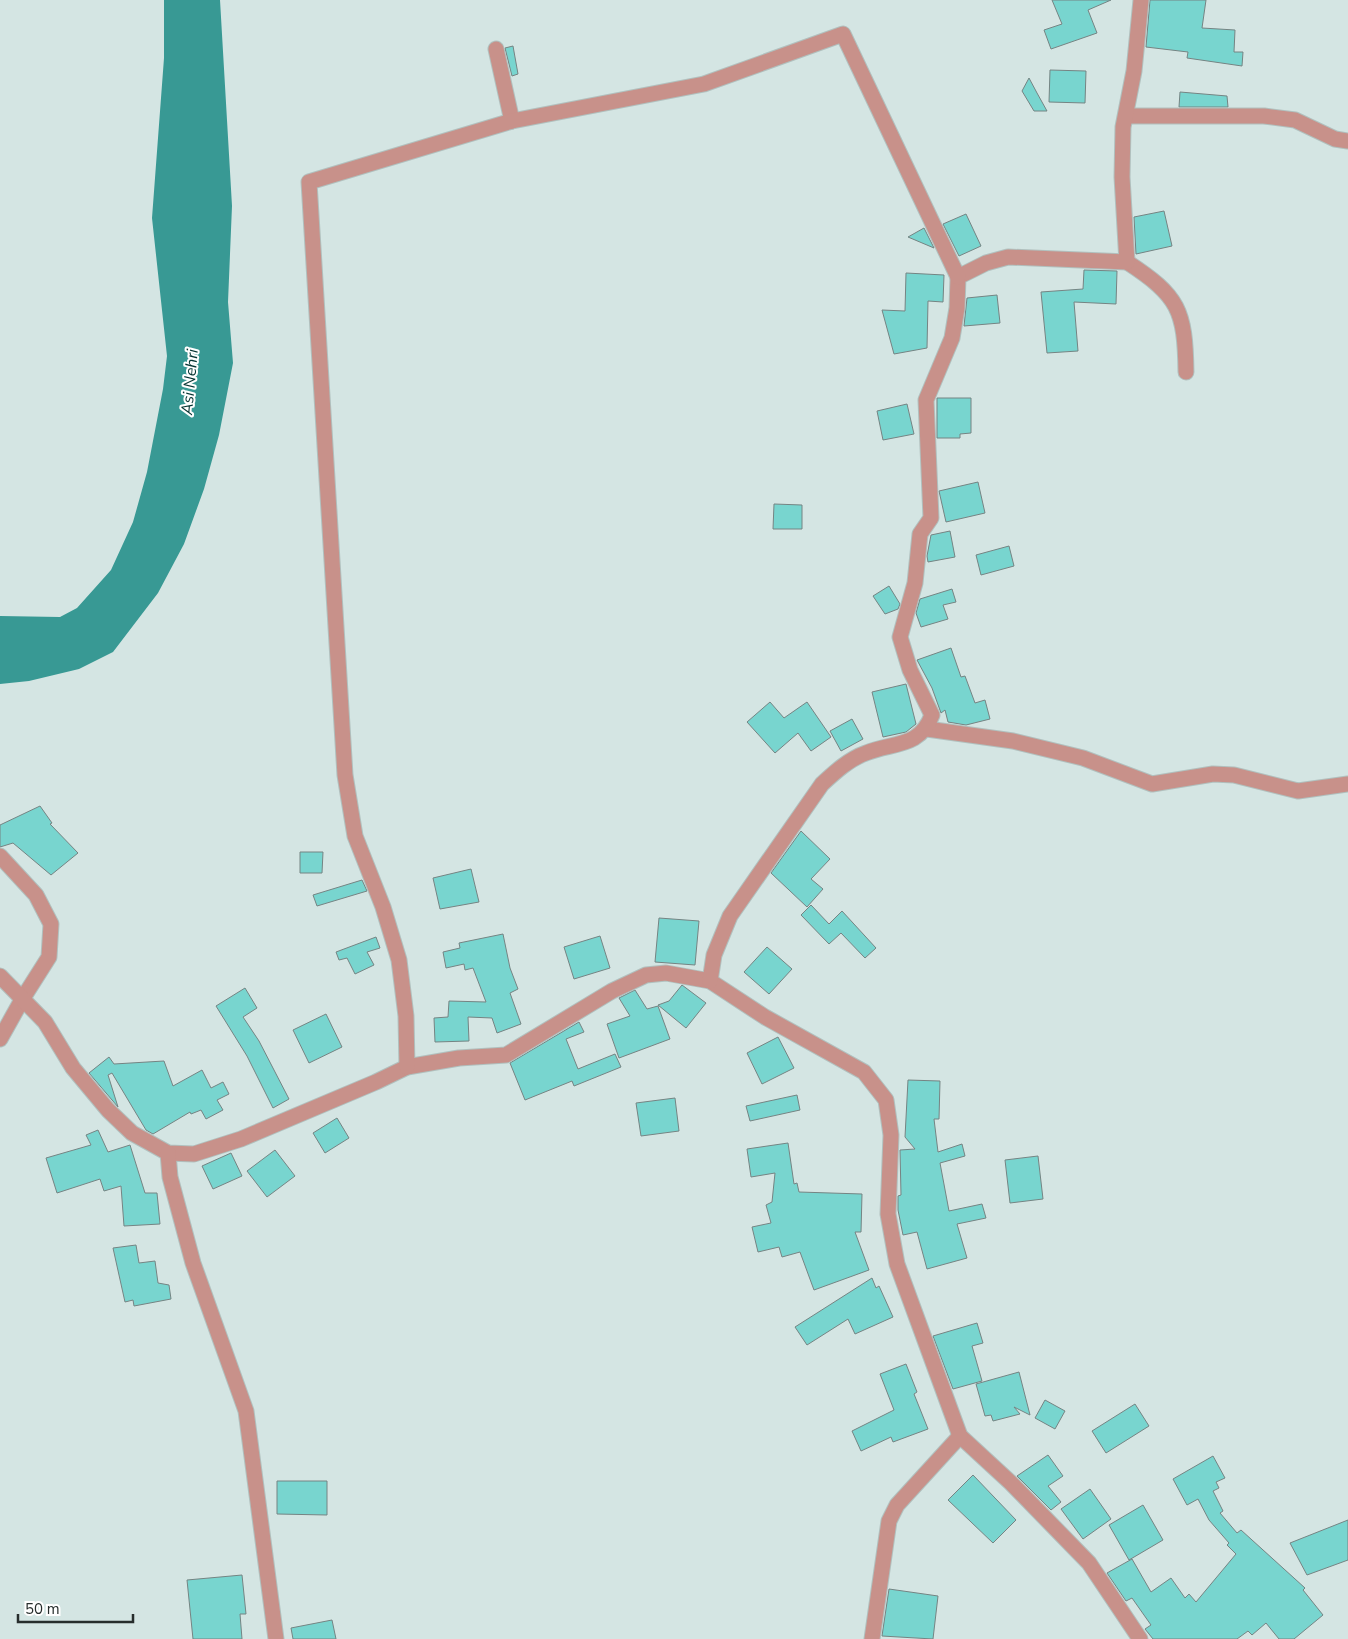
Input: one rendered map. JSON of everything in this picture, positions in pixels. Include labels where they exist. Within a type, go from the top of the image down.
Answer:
[{"type":"street","points":[[1127,262],[1122,177],[1126,116],[1134,71],[1141,0]]},
{"type":"street","points":[[407,1067],[406,1016],[399,960],[383,907],[355,836],[345,775],[309,182],[512,121],[704,84],[843,34],[958,277],[957,308],[952,338],[926,400],[931,518],[920,534],[910,610],[900,637],[910,670],[932,715],[927,729],[904,744],[866,753],[840,768],[822,784],[730,916],[714,955],[710,981]]},
{"type":"street","points":[[496,49],[512,121]]},
{"type":"street","points":[[1126,116],[1264,116],[1295,120],[1335,140],[1348,141]]},
{"type":"street","points":[[958,277],[986,263],[1008,257],[1127,262],[1170,295],[1178,308],[1186,334],[1186,372]]},
{"type":"street","points":[[927,729],[1013,741],[1083,758],[1152,784],[1213,774],[1234,775],[1298,791],[1348,784]]},
{"type":"street","points":[[0,856],[36,895],[51,924],[49,958],[23,998],[0,1039]]},
{"type":"street","points":[[0,976],[45,1022],[73,1068],[108,1110],[132,1133],[168,1153],[194,1154],[241,1139],[407,1067],[459,1058],[506,1055],[612,991],[646,975],[666,973],[710,981],[765,1017],[864,1072],[886,1100],[891,1135],[888,1214],[897,1264],[960,1436],[1011,1483],[1089,1563],[1140,1639]]},
{"type":"street","points":[[168,1153],[170,1177],[193,1263],[246,1411],[276,1639]]},
{"type":"street","points":[[872,1639],[889,1521],[897,1505],[960,1436]]},
{"type":"water","name":"Asi Nehri","points":[[164,0],[220,0],[232,206],[228,302],[233,363],[219,435],[204,489],[184,544],[158,593],[113,652],[79,669],[29,681],[0,684],[0,616],[60,617],[77,608],[111,570],[133,522],[147,472],[163,389],[167,356],[152,218],[164,58]]},
{"type":"building","points":[[1052,0],[1111,0],[1088,10],[1097,33],[1051,49],[1044,30],[1062,24]]},
{"type":"building","points":[[1150,0],[1206,0],[1202,28],[1235,30],[1234,52],[1243,52],[1242,66],[1187,58],[1188,52],[1146,47]]},
{"type":"building","points":[[513,46],[518,74],[512,76],[505,48]]},
{"type":"building","points":[[1050,70],[1086,71],[1085,103],[1049,102]]},
{"type":"building","points":[[1029,78],[1047,111],[1034,111],[1022,91]]},
{"type":"building","points":[[1180,92],[1227,96],[1228,107],[1179,107]]},
{"type":"building","points":[[1164,211],[1172,246],[1136,254],[1134,217]]},
{"type":"building","points":[[966,214],[981,246],[959,256],[943,224]]},
{"type":"building","points":[[924,228],[934,248],[908,237]]},
{"type":"building","points":[[1084,270],[1117,271],[1116,304],[1074,302],[1078,351],[1047,353],[1041,292],[1083,289]]},
{"type":"building","points":[[906,273],[944,275],[943,302],[928,301],[927,348],[894,354],[882,310],[905,311]]},
{"type":"building","points":[[997,295],[1000,323],[964,326],[967,298]]},
{"type":"building","points":[[937,398],[971,398],[971,433],[960,434],[960,438],[937,438]]},
{"type":"building","points":[[907,404],[914,434],[883,440],[877,411]]},
{"type":"building","points":[[978,482],[985,513],[946,522],[939,491]]},
{"type":"building","points":[[774,504],[802,505],[802,529],[773,529]]},
{"type":"building","points":[[950,531],[955,557],[928,562],[927,556],[931,535]]},
{"type":"building","points":[[1009,546],[1014,566],[981,575],[976,555]]},
{"type":"building","points":[[889,586],[900,604],[898,609],[885,614],[873,596]]},
{"type":"building","points":[[952,589],[956,602],[943,605],[948,619],[921,627],[916,613],[920,599]]},
{"type":"building","points":[[951,648],[961,677],[965,676],[975,703],[985,700],[990,719],[966,725],[948,722],[945,710],[941,713],[932,688],[917,660]]},
{"type":"building","points":[[906,684],[916,724],[906,732],[883,737],[872,692]]},
{"type":"building","points":[[770,702],[784,718],[807,702],[831,737],[811,751],[798,733],[775,753],[747,722]]},
{"type":"building","points":[[852,719],[863,739],[841,751],[830,731]]},
{"type":"building","points":[[40,806],[52,823],[50,824],[78,853],[51,875],[13,843],[0,847],[0,825]]},
{"type":"building","points":[[801,831],[830,859],[811,879],[823,889],[807,907],[771,873]]},
{"type":"building","points":[[300,852],[323,852],[322,873],[300,873]]},
{"type":"building","points":[[471,869],[479,902],[440,909],[433,878]]},
{"type":"building","points":[[362,880],[367,891],[317,906],[313,895]]},
{"type":"building","points":[[811,905],[829,924],[842,911],[876,948],[865,958],[841,933],[829,944],[801,915]]},
{"type":"building","points":[[659,918],[699,921],[695,965],[655,962]]},
{"type":"building","points":[[503,934],[510,968],[518,989],[510,993],[521,1024],[497,1033],[492,1018],[468,1017],[469,1041],[435,1042],[434,1018],[448,1017],[449,1001],[486,1002],[473,968],[465,970],[464,964],[446,968],[443,952],[460,948],[459,943]]},
{"type":"building","points":[[600,936],[610,968],[574,979],[564,947]]},
{"type":"building","points":[[376,937],[380,948],[367,952],[374,965],[355,974],[347,958],[339,960],[336,952]]},
{"type":"building","points":[[767,947],[792,969],[769,994],[744,972]]},
{"type":"building","points":[[682,985],[706,1003],[686,1028],[658,1005],[669,1001]]},
{"type":"building","points":[[245,988],[257,1008],[243,1017],[259,1041],[289,1099],[273,1108],[247,1056],[216,1006]]},
{"type":"building","points":[[635,990],[647,1009],[658,1006],[670,1039],[619,1058],[607,1024],[630,1016],[619,998]]},
{"type":"building","points":[[326,1014],[342,1047],[309,1063],[293,1030]]},
{"type":"building","points":[[579,1022],[584,1032],[566,1039],[578,1069],[615,1054],[621,1067],[574,1086],[572,1081],[525,1100],[510,1063]]},
{"type":"building","points":[[778,1037],[794,1068],[762,1084],[747,1053]]},
{"type":"building","points":[[109,1057],[114,1064],[164,1061],[173,1086],[202,1070],[211,1088],[223,1082],[229,1094],[217,1100],[223,1110],[206,1119],[201,1110],[191,1114],[190,1112],[153,1134],[146,1130],[112,1073],[108,1075],[118,1107],[89,1073]]},
{"type":"building","points":[[908,1080],[940,1081],[939,1119],[934,1119],[938,1152],[962,1144],[965,1156],[940,1163],[949,1211],[982,1204],[986,1218],[957,1224],[967,1258],[927,1269],[917,1232],[903,1235],[898,1210],[898,1196],[901,1195],[900,1150],[915,1149],[905,1137]]},
{"type":"building","points":[[797,1095],[800,1110],[750,1121],[746,1106]]},
{"type":"building","points":[[675,1098],[679,1131],[641,1136],[636,1103]]},
{"type":"building","points":[[337,1118],[349,1138],[325,1153],[313,1133]]},
{"type":"building","points":[[98,1130],[108,1152],[130,1145],[145,1193],[157,1193],[160,1224],[124,1226],[121,1186],[104,1191],[100,1179],[57,1193],[46,1158],[91,1145],[86,1135]]},
{"type":"building","points":[[788,1143],[794,1184],[797,1183],[799,1192],[862,1194],[861,1232],[855,1232],[869,1270],[814,1290],[800,1252],[782,1257],[779,1247],[758,1252],[752,1227],[771,1223],[766,1205],[772,1202],[775,1173],[751,1177],[747,1149]]},
{"type":"building","points":[[275,1150],[295,1176],[267,1197],[247,1171]]},
{"type":"building","points":[[231,1153],[242,1176],[213,1189],[202,1166]]},
{"type":"building","points":[[1038,1156],[1043,1199],[1010,1203],[1005,1160]]},
{"type":"building","points":[[136,1245],[139,1263],[155,1261],[158,1283],[169,1285],[171,1299],[134,1306],[133,1300],[125,1302],[113,1248]]},
{"type":"building","points":[[872,1278],[876,1288],[879,1286],[893,1317],[855,1334],[848,1319],[807,1345],[795,1327]]},
{"type":"building","points":[[977,1323],[983,1343],[972,1346],[982,1381],[953,1389],[933,1336]]},
{"type":"building","points":[[906,1364],[917,1392],[914,1394],[928,1429],[893,1442],[891,1437],[861,1451],[852,1431],[894,1410],[880,1374]]},
{"type":"building","points":[[1019,1372],[1030,1415],[1014,1407],[1020,1414],[993,1421],[991,1415],[985,1416],[976,1384]]},
{"type":"building","points":[[1045,1400],[1065,1411],[1055,1429],[1035,1418]]},
{"type":"building","points":[[1135,1404],[1149,1426],[1106,1453],[1092,1431]]},
{"type":"building","points":[[1048,1455],[1063,1476],[1048,1486],[1061,1502],[1051,1510],[1017,1476]]},
{"type":"building","points":[[1213,1456],[1225,1478],[1216,1482],[1219,1488],[1213,1491],[1223,1511],[1220,1513],[1237,1533],[1241,1530],[1305,1588],[1303,1590],[1323,1615],[1294,1639],[1279,1639],[1266,1623],[1252,1635],[1248,1631],[1237,1639],[1153,1639],[1145,1629],[1151,1625],[1132,1598],[1126,1601],[1107,1573],[1132,1559],[1151,1592],[1171,1578],[1185,1598],[1189,1594],[1196,1602],[1236,1554],[1209,1520],[1198,1499],[1187,1505],[1173,1479]]},
{"type":"building","points":[[973,1475],[1016,1520],[993,1543],[948,1500]]},
{"type":"building","points":[[277,1481],[327,1481],[327,1515],[277,1514]]},
{"type":"building","points":[[1090,1489],[1111,1519],[1083,1539],[1061,1509]]},
{"type":"building","points":[[1143,1505],[1163,1540],[1129,1560],[1109,1525]]},
{"type":"building","points":[[1348,1520],[1348,1560],[1307,1575],[1290,1543]]},
{"type":"building","points":[[242,1575],[246,1614],[240,1614],[242,1639],[193,1639],[187,1580]]},
{"type":"building","points":[[889,1589],[938,1596],[933,1639],[882,1636]]},
{"type":"building","points":[[332,1620],[336,1639],[293,1639],[291,1628]]}]
